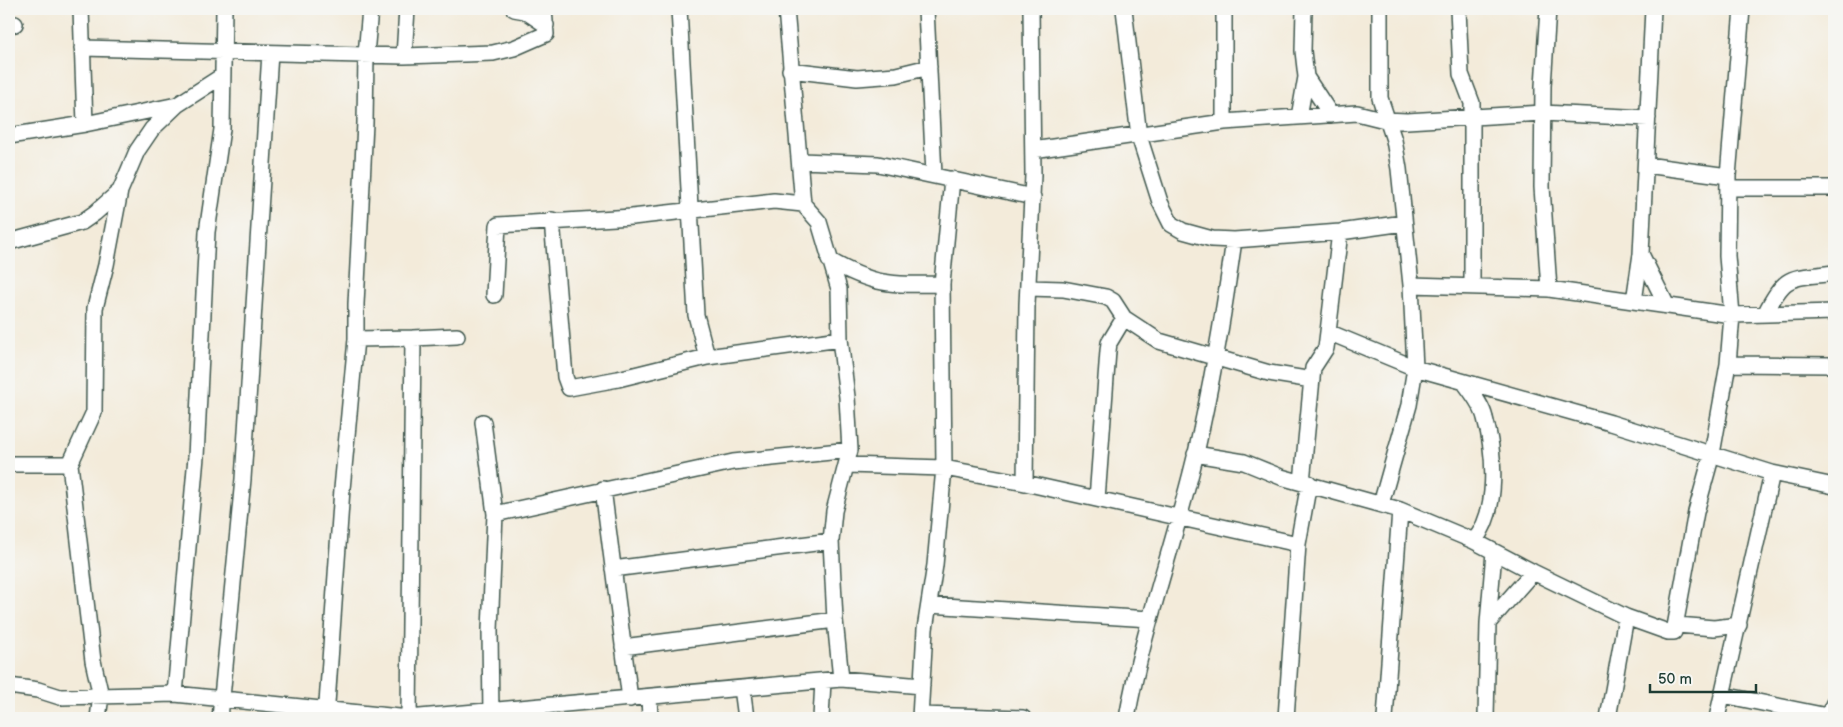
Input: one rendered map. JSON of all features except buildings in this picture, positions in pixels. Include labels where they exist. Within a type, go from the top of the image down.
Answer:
[{"type":"street","points":[[81,9],[85,124]]},
{"type":"street","points":[[175,694],[196,457],[207,232],[222,129],[224,9]]},
{"type":"street","points":[[327,714],[342,489],[356,339],[366,55],[370,9]]},
{"type":"street","points":[[404,56],[407,9]]},
{"type":"street","points":[[514,9],[525,11],[546,25]]},
{"type":"street","points":[[82,48],[404,56],[493,53],[514,48],[546,34],[544,9]]},
{"type":"street","points":[[679,9],[696,315],[707,357]]},
{"type":"street","points":[[786,9],[790,70],[801,161],[803,204],[819,222],[839,289],[840,339],[848,458],[834,511],[831,541],[834,620],[841,679]]},
{"type":"street","points":[[926,9],[934,174]]},
{"type":"street","points":[[1026,483],[1028,288],[1033,197],[1030,9]]},
{"type":"street","points":[[1124,9],[1139,136],[1160,202],[1171,224],[1183,231],[1212,239],[1234,240],[1340,232],[1404,223]]},
{"type":"street","points":[[1224,9],[1224,122]]},
{"type":"street","points":[[1299,117],[1306,77],[1303,51],[1304,9]]},
{"type":"street","points":[[1380,9],[1380,98],[1394,140],[1411,285],[1415,368],[1409,405],[1381,504]]},
{"type":"street","points":[[1458,9],[1461,74],[1472,103],[1472,286]]},
{"type":"street","points":[[1548,9],[1542,113],[1542,187],[1549,289]]},
{"type":"street","points":[[1634,301],[1641,254],[1654,9]]},
{"type":"street","points":[[1195,454],[1244,462],[1281,477],[1305,482],[1400,510],[1474,541],[1533,572],[1626,616],[1668,632],[1674,632],[1677,626],[1696,512],[1712,454],[1728,364],[1732,315],[1727,256],[1728,182],[1742,9]]},
{"type":"street","points":[[220,718],[243,479],[270,53]]},
{"type":"street","points":[[790,70],[857,78],[896,75],[929,67]]},
{"type":"street","points":[[98,718],[101,696],[92,652],[70,464],[94,412],[95,308],[106,265],[120,191],[137,151],[152,129],[177,104],[222,76]]},
{"type":"street","points":[[1306,77],[1331,115]]},
{"type":"street","points":[[1356,113],[1380,98]]},
{"type":"street","points":[[9,136],[85,124],[177,104]]},
{"type":"street","points":[[1033,150],[1139,136],[1224,122],[1356,113],[1386,120],[1407,121],[1472,115],[1542,113],[1648,118]]},
{"type":"street","points":[[1394,140],[1407,121]]},
{"type":"street","points":[[801,161],[863,162],[934,174],[1033,197]]},
{"type":"street","points":[[1646,165],[1728,182],[1834,188]]},
{"type":"street","points":[[952,179],[942,284],[944,468],[936,564],[929,605],[920,717],[1023,718]]},
{"type":"street","points":[[9,242],[82,222],[120,191]]},
{"type":"street","points":[[494,295],[498,224],[632,217],[774,201],[803,204]]},
{"type":"street","points":[[552,220],[565,377],[569,388],[618,379],[707,357],[840,339]]},
{"type":"street","points":[[1286,718],[1313,368],[1326,348],[1340,232]]},
{"type":"street","points":[[1127,718],[1135,671],[1195,454],[1223,324],[1234,240]]},
{"type":"street","points":[[1641,254],[1667,306]]},
{"type":"street","points":[[829,260],[856,275],[891,285],[942,284]]},
{"type":"street","points":[[1765,314],[1777,292],[1787,281],[1834,273]]},
{"type":"street","points":[[1411,285],[1549,289],[1732,315],[1834,312]]},
{"type":"street","points":[[1028,288],[1063,289],[1106,297],[1113,301],[1124,318],[1159,341],[1215,356],[1269,374],[1312,380]]},
{"type":"street","points":[[1097,499],[1109,343],[1124,318]]},
{"type":"street","points":[[1328,332],[1415,368],[1772,473],[1834,486]]},
{"type":"street","points":[[356,339],[457,336]]},
{"type":"street","points":[[409,718],[413,338]]},
{"type":"street","points":[[1728,364],[1834,365]]},
{"type":"street","points":[[1464,382],[1485,417],[1491,458],[1492,481],[1486,519],[1482,532],[1474,541]]},
{"type":"street","points":[[484,422],[495,514],[490,630],[491,715]]},
{"type":"street","points":[[495,514],[733,462],[848,458],[944,468],[1026,483],[1298,544]]},
{"type":"street","points":[[9,464],[70,464]]},
{"type":"street","points":[[1717,718],[1772,473]]},
{"type":"street","points":[[603,489],[630,699]]},
{"type":"street","points":[[1385,718],[1400,510]]},
{"type":"street","points":[[613,570],[831,541]]},
{"type":"street","points":[[1486,718],[1488,623],[1494,552]]},
{"type":"street","points":[[1488,623],[1533,572]]},
{"type":"street","points":[[929,605],[1150,619]]},
{"type":"street","points":[[1608,718],[1626,616]]},
{"type":"street","points":[[623,647],[834,620]]},
{"type":"street","points":[[1677,626],[1714,628],[1738,625]]},
{"type":"street","points":[[9,686],[38,690],[60,697],[175,694],[327,714],[409,718],[491,715],[649,697],[841,679],[922,686]]},
{"type":"street","points":[[821,718],[823,681]]},
{"type":"street","points":[[742,688],[746,718]]},
{"type":"street","points":[[1723,695],[1822,715],[1828,715],[1834,703]]},
{"type":"street","points":[[649,697],[650,718]]}]
